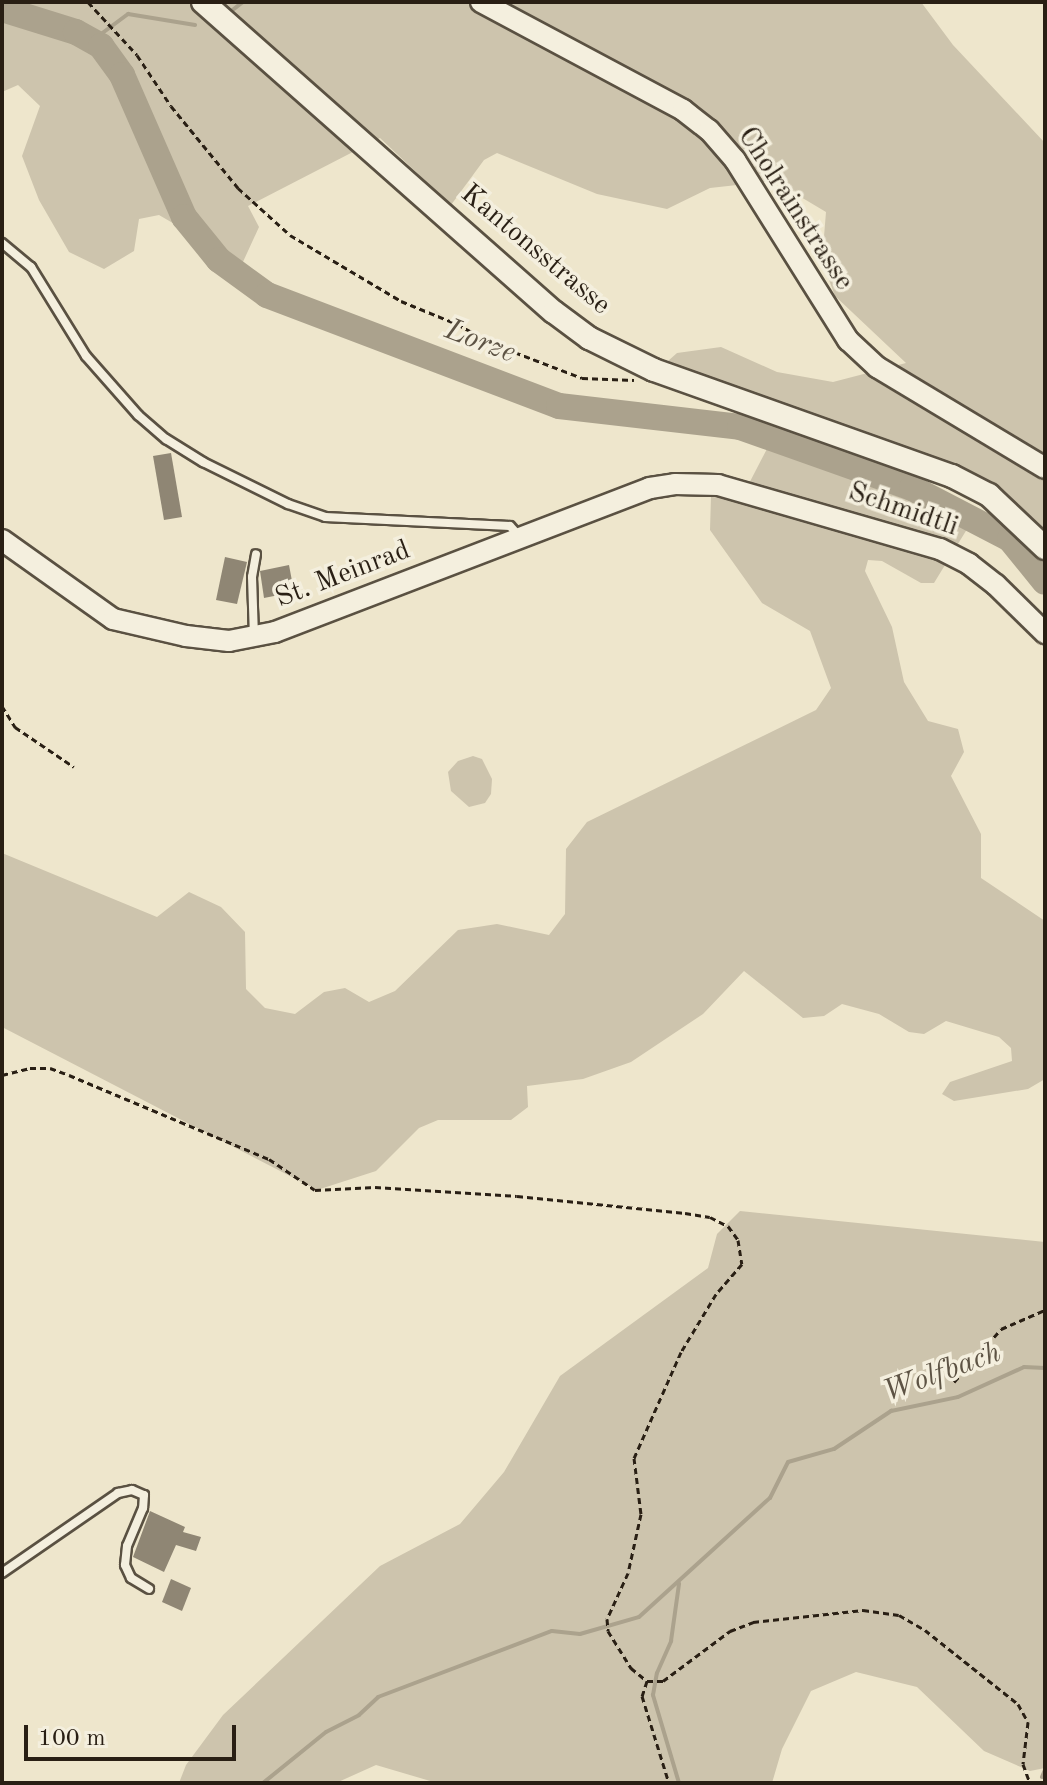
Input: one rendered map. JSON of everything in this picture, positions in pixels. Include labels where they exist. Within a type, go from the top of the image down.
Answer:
[{"type":"main road","name":"Kantonsstrasse","points":[[203,2],[554,312],[589,338],[654,370],[952,476],[989,495],[1045,548]]},
{"type":"street","name":"Cholrainstrasse","points":[[481,2],[683,110],[709,130],[735,160],[848,340],[877,367],[1045,468]]},
{"type":"street","name":"St. Meinrad","points":[[2,540],[35,561],[98,610],[130,626],[229,641],[254,638],[650,488],[696,483],[718,485]]},
{"type":"street","name":"Schmidtli","points":[[718,485],[940,549],[969,564],[996,585],[1045,633]]},
{"type":"lane","points":[[2,243],[31,267],[86,356],[138,415],[166,439],[203,462],[288,504],[325,517],[510,526],[519,536]]},
{"type":"lane","points":[[254,638],[252,577],[256,554]]},
{"type":"lane","points":[[2,1573],[118,1493],[132,1490],[144,1495],[143,1508],[127,1546],[125,1565],[131,1578],[149,1589]]},
{"type":"path","points":[[88,2],[119,33],[171,106],[238,188],[301,242],[401,301],[522,356],[582,378],[645,378]]},
{"type":"path","points":[[2,706],[15,727],[74,767]]},
{"type":"path","points":[[2,1075],[30,1068],[50,1068],[269,1159],[315,1190],[375,1187],[517,1196],[685,1213],[710,1217],[728,1226],[738,1240],[742,1264],[716,1294],[681,1352],[634,1458],[641,1514],[628,1573],[607,1619],[608,1631],[631,1668],[647,1681],[663,1681],[730,1631],[753,1622],[863,1610],[899,1615],[925,1630],[1018,1704],[1028,1722],[1023,1764],[1030,1783]]},
{"type":"path","points":[[954,1382],[1001,1329],[1045,1310]]},
{"type":"path","points":[[647,1681],[642,1696],[669,1783]]},
{"type":"shaded area","points":[[2,2],[921,2],[953,45],[1045,143],[1045,533],[668,361],[677,353],[721,347],[777,372],[833,382],[906,363],[835,296],[822,261],[826,212],[774,181],[710,188],[667,209],[597,194],[497,153],[484,160],[451,205],[380,138],[248,206],[259,227],[242,264],[217,242],[183,229],[159,215],[139,219],[134,251],[104,269],[69,252],[39,200],[22,156],[40,106],[18,85],[2,92]]},
{"type":"shaded area","points":[[771,441],[972,521],[934,583],[921,583],[882,561],[868,560],[865,571],[892,627],[904,682],[928,721],[958,729],[964,752],[951,776],[981,834],[981,878],[1045,921],[1045,1079],[1028,1089],[954,1101],[942,1094],[950,1082],[1012,1061],[1011,1048],[999,1037],[946,1021],[924,1034],[909,1032],[879,1014],[842,1004],[824,1016],[803,1018],[744,971],[703,1014],[631,1062],[583,1079],[527,1086],[528,1107],[511,1120],[438,1120],[419,1128],[376,1171],[317,1190],[2,1027],[2,853],[157,917],[189,892],[221,907],[245,932],[246,989],[265,1008],[295,1014],[324,992],[345,988],[369,1002],[395,991],[458,930],[497,924],[549,935],[565,914],[566,849],[587,822],[816,710],[831,688],[810,631],[762,603],[710,530],[711,497],[741,499]]},
{"type":"shaded area","points":[[473,756],[482,759],[492,779],[491,794],[485,803],[469,807],[451,791],[448,772],[458,761]]},
{"type":"shaded area","points":[[740,1211],[1045,1242],[1045,1768],[1030,1771],[984,1751],[917,1687],[856,1672],[811,1691],[782,1749],[772,1783],[437,1783],[376,1765],[336,1783],[179,1783],[186,1765],[223,1715],[380,1566],[460,1524],[504,1472],[560,1376],[708,1268],[717,1234]]},
{"type":"building","points":[[171,453],[182,517],[164,520],[153,456]]},
{"type":"building","points":[[225,557],[247,562],[237,604],[216,600]]},
{"type":"building","points":[[289,565],[294,592],[264,598],[260,571]]},
{"type":"building","points":[[150,1511],[185,1527],[183,1532],[201,1537],[196,1551],[176,1545],[164,1572],[133,1557]]},
{"type":"building","points":[[171,1579],[191,1588],[182,1611],[162,1602]]},
{"type":"waterway","points":[[230,12],[243,2]]},
{"type":"waterway","name":"Lorze","points":[[2,9],[76,32],[101,46],[122,75],[184,217],[219,260],[267,295],[559,406],[740,427],[912,488],[1010,539],[1045,582]]},
{"type":"waterway","points":[[93,40],[128,14],[195,25]]},
{"type":"waterway","name":"Wolfbach","points":[[263,1783],[326,1732],[359,1715],[378,1697],[552,1631],[580,1634],[639,1617],[770,1498],[788,1462],[834,1449],[891,1411],[958,1397],[1024,1367],[1045,1368]]},
{"type":"waterway","points":[[1045,1399],[1045,1407]]},
{"type":"waterway","points":[[679,1584],[671,1641],[657,1673],[653,1695],[679,1783]]},
{"type":"waterway","points":[[1042,1777],[1045,1770]]}]
